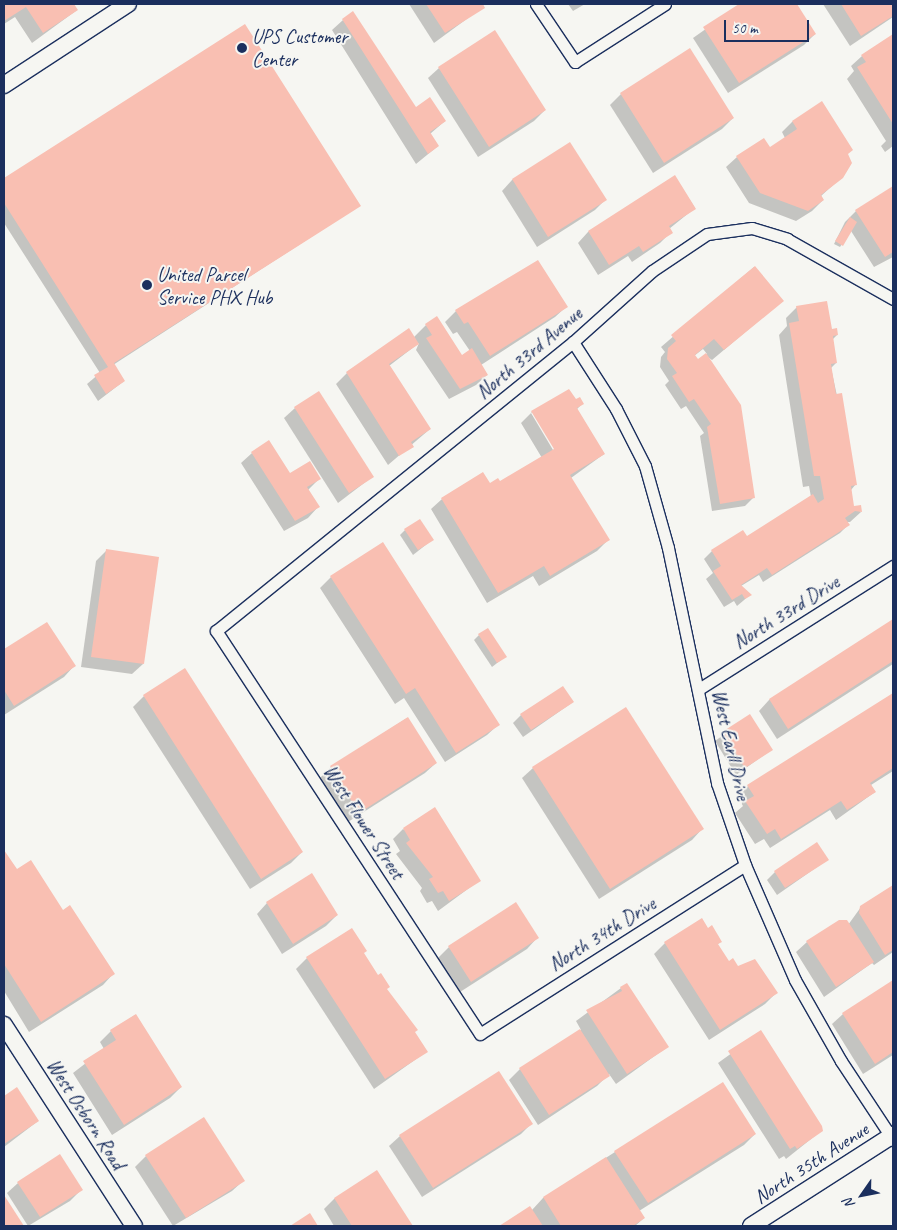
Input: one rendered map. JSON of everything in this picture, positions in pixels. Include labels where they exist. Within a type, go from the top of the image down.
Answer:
[{"type":"street","points":[[4,85],[128,4]]},
{"type":"street","points":[[536,4],[575,62],[665,4]]},
{"type":"street","name":"North 33rd Avenue","points":[[216,631],[573,342],[652,271],[707,234],[730,229],[752,228],[787,239],[893,299]]},
{"type":"street","name":"West Earll Drive","points":[[573,342],[616,409],[645,466],[664,531],[699,689],[717,783],[745,866],[795,980],[840,1061],[892,1137]]},
{"type":"street","name":"North 33rd Drive","points":[[699,689],[893,566]]},
{"type":"street","name":"West Flower Street","points":[[216,631],[480,1034]]},
{"type":"street","name":"North 34th Drive","points":[[480,1034],[745,866]]},
{"type":"street","name":"West Osborn Road","points":[[4,1025],[134,1226]]},
{"type":"street","name":"North 35th Avenue","points":[[752,1226],[892,1137]]},
{"type":"building","points":[[4,4],[74,4],[78,10],[43,33],[26,7],[4,21]]},
{"type":"building","points":[[426,4],[483,4],[485,8],[445,33]]},
{"type":"building","points":[[739,4],[797,4],[816,34],[739,83],[703,27]]},
{"type":"building","points":[[841,4],[893,4],[893,16],[861,36]]},
{"type":"building","points":[[353,11],[416,107],[430,97],[446,121],[430,132],[439,146],[428,154],[342,19]]},
{"type":"building","name":"United Parcel Service PHX Hub","points":[[245,24],[361,206],[114,363],[125,381],[106,394],[94,375],[108,367],[4,203],[4,178]]},
{"type":"building","points":[[495,30],[546,110],[489,147],[438,67]]},
{"type":"building","points":[[893,34],[893,124],[857,67],[866,62],[861,55]]},
{"type":"building","points":[[690,48],[734,118],[664,163],[620,93]]},
{"type":"building","points":[[822,101],[853,150],[848,154],[852,163],[843,178],[821,195],[824,200],[808,211],[760,193],[736,156],[764,138],[770,147],[797,129],[792,121]]},
{"type":"building","points":[[570,142],[607,200],[548,237],[512,179]]},
{"type":"building","points":[[675,175],[696,209],[669,226],[673,233],[643,252],[639,246],[609,265],[588,231]]},
{"type":"building","points":[[893,186],[893,252],[885,257],[855,210]]},
{"type":"building","points":[[850,217],[857,222],[843,246],[835,241]]},
{"type":"building","points":[[538,260],[568,307],[490,356],[468,322],[464,324],[455,310]]},
{"type":"building","points":[[755,266],[784,301],[724,350],[714,339],[695,355],[698,359],[706,353],[741,405],[755,498],[720,504],[707,427],[711,424],[694,399],[689,402],[672,376],[677,373],[667,359],[668,348],[676,341],[671,335]]},
{"type":"building","points":[[827,301],[832,329],[837,328],[838,335],[833,336],[837,363],[831,364],[836,394],[842,393],[857,485],[851,486],[854,506],[861,505],[862,512],[855,511],[845,518],[850,525],[772,575],[767,568],[741,585],[752,595],[745,599],[742,594],[732,600],[713,571],[721,566],[711,550],[743,530],[747,536],[813,494],[818,503],[824,499],[820,476],[814,476],[789,323],[799,321],[796,306]]},
{"type":"building","points":[[437,316],[462,355],[472,348],[488,375],[460,389],[426,338],[432,335],[425,324]]},
{"type":"building","points":[[409,328],[419,344],[389,364],[431,429],[411,442],[414,447],[399,456],[346,372]]},
{"type":"building","points":[[569,389],[576,399],[580,397],[584,404],[577,408],[605,454],[570,475],[610,540],[550,576],[544,566],[498,593],[441,498],[483,472],[490,483],[498,478],[500,481],[554,449],[531,411]]},
{"type":"building","points":[[319,391],[374,477],[349,493],[294,407]]},
{"type":"building","points":[[269,440],[290,473],[310,461],[321,479],[307,487],[320,507],[295,521],[251,452]]},
{"type":"building","points":[[420,519],[434,540],[418,550],[404,529]]},
{"type":"building","points":[[383,542],[500,725],[456,753],[415,688],[406,694],[330,576]]},
{"type":"building","points":[[106,549],[159,557],[144,664],[91,657]]},
{"type":"building","points":[[893,619],[893,661],[788,729],[769,699]]},
{"type":"building","points":[[47,622],[76,666],[14,706],[4,690],[4,649]]},
{"type":"building","points":[[488,628],[507,657],[497,663],[478,634]]},
{"type":"building","points":[[185,668],[303,852],[261,879],[143,695]]},
{"type":"building","points":[[563,686],[574,702],[531,730],[520,714]]},
{"type":"building","points":[[893,693],[893,768],[870,783],[876,792],[847,810],[841,801],[781,839],[775,829],[767,834],[745,801],[754,796],[747,785]]},
{"type":"building","points":[[626,707],[704,829],[610,889],[532,767]]},
{"type":"building","points":[[750,714],[773,750],[745,768],[722,732]]},
{"type":"building","points":[[408,717],[437,763],[359,813],[330,766]]},
{"type":"building","points":[[435,807],[481,881],[449,901],[443,891],[438,893],[429,879],[433,877],[406,843],[410,840],[403,828]]},
{"type":"building","points":[[817,842],[829,860],[785,888],[774,871]]},
{"type":"building","points":[[4,850],[17,869],[31,860],[63,910],[70,905],[115,974],[41,1022],[4,964]]},
{"type":"building","points":[[312,873],[338,915],[293,944],[266,902]]},
{"type":"building","points":[[893,885],[893,950],[885,955],[859,913],[860,906]]},
{"type":"building","points":[[516,902],[539,938],[471,982],[448,946]]},
{"type":"building","points":[[702,918],[708,928],[712,925],[722,942],[718,944],[729,961],[733,958],[738,966],[755,959],[778,993],[720,1030],[664,942]]},
{"type":"building","points":[[839,920],[847,920],[874,962],[836,987],[806,941]]},
{"type":"building","points":[[352,928],[367,951],[364,953],[378,975],[381,973],[390,987],[387,989],[418,1030],[415,1032],[428,1052],[385,1079],[306,957]]},
{"type":"building","points":[[893,980],[893,1052],[875,1064],[842,1013]]},
{"type":"building","points":[[627,983],[669,1047],[627,1074],[586,1010],[622,991],[620,987]]},
{"type":"building","points":[[136,1014],[182,1087],[124,1125],[83,1061],[116,1040],[110,1030]]},
{"type":"building","points":[[580,1029],[610,1076],[549,1115],[519,1068]]},
{"type":"building","points":[[761,1030],[822,1126],[823,1131],[797,1149],[795,1146],[790,1149],[728,1051]]},
{"type":"building","points":[[499,1071],[533,1124],[433,1188],[399,1135]]},
{"type":"building","points":[[723,1082],[756,1134],[648,1203],[614,1151]]},
{"type":"building","points":[[17,1087],[39,1121],[4,1144],[4,1096]]},
{"type":"building","points":[[204,1117],[245,1181],[186,1218],[145,1155]]},
{"type":"building","points":[[60,1154],[83,1190],[40,1217],[17,1182]]},
{"type":"building","points":[[606,1157],[645,1218],[633,1226],[561,1226],[543,1197]]},
{"type":"building","points":[[377,1170],[413,1226],[352,1226],[334,1198]]},
{"type":"building","points":[[4,1195],[24,1226],[4,1226]]},
{"type":"building","points":[[530,1206],[543,1226],[499,1226]]},
{"type":"building","points":[[310,1213],[318,1226],[290,1226]]},
{"type":"place","name":"UPS Customer Center","points":[[242,48]]},
{"type":"place","name":"United Parcel Service PHX Hub","points":[[147,285]]}]
